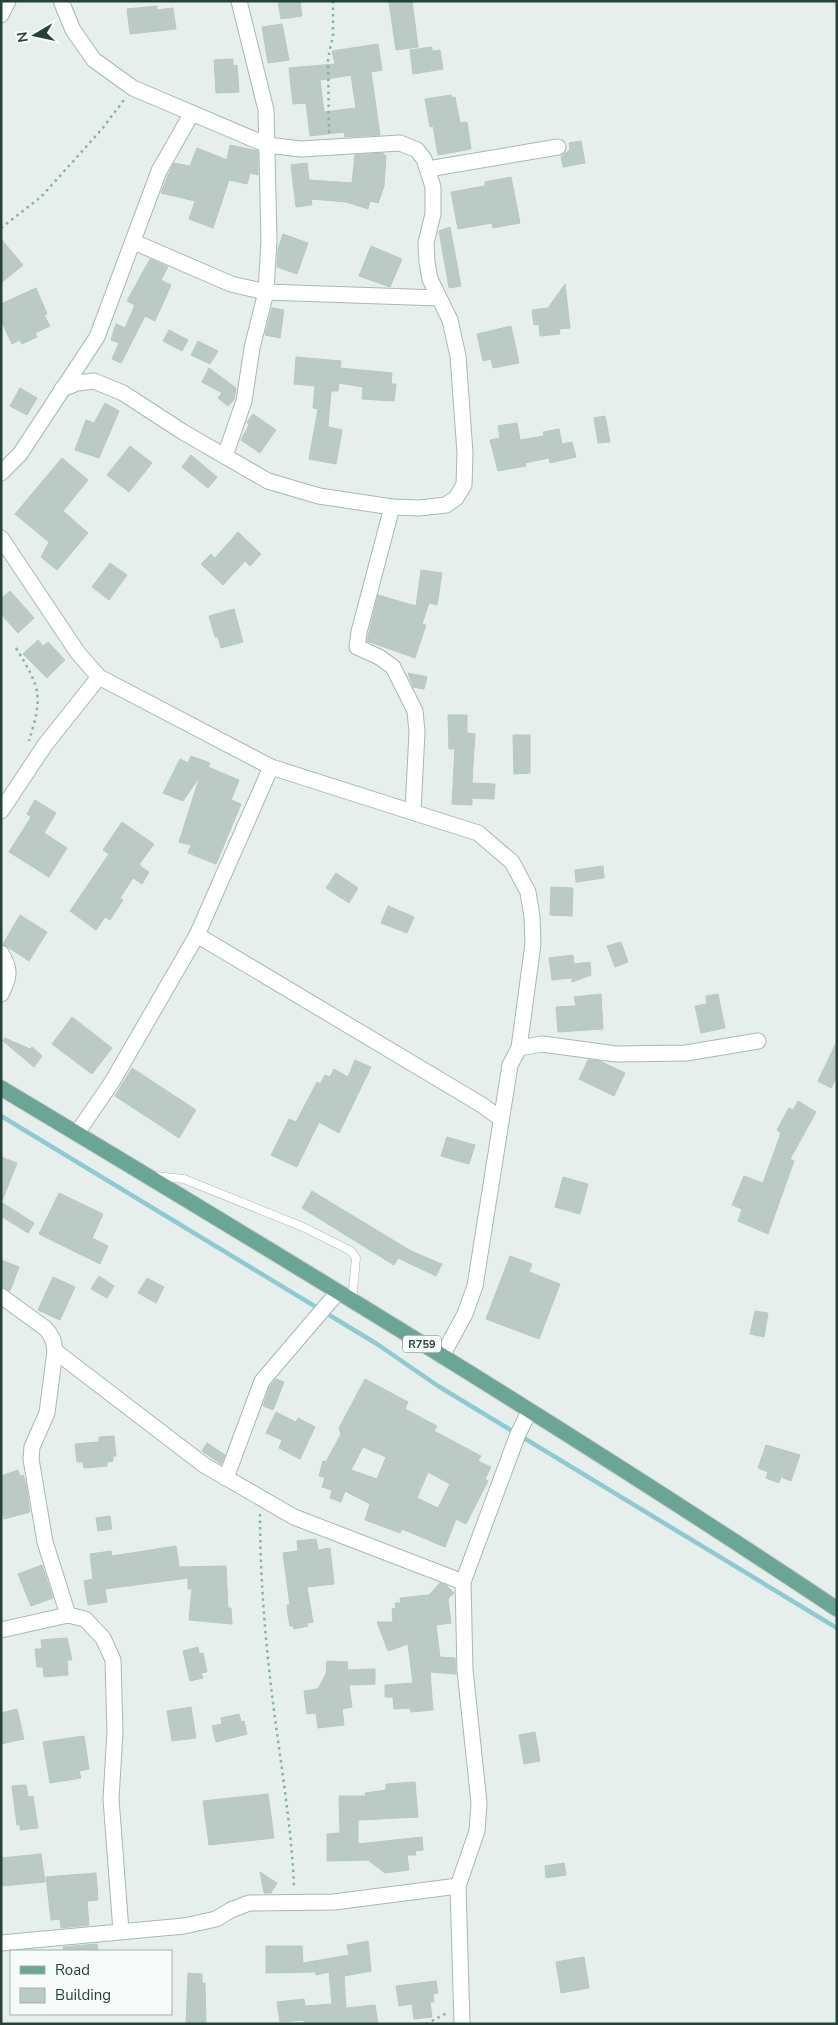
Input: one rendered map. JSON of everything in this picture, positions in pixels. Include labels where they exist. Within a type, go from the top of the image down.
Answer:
[{"type":"main road","name":"R759","points":[[1,1088],[442,1356],[682,1506],[837,1609]]},
{"type":"street","points":[[61,1],[73,30],[94,60],[133,88],[268,145],[301,149],[323,149],[400,143],[417,150],[428,169],[434,187],[433,214],[426,243],[430,279],[450,320],[458,356],[466,454],[464,485],[456,498],[446,505],[419,508],[392,507],[319,496],[268,481],[123,393],[94,381],[62,389]]},
{"type":"street","points":[[225,456],[244,401],[252,348],[266,292],[269,241],[266,110],[239,1]]},
{"type":"street","points":[[1,473],[20,454],[97,337],[159,171],[192,113]]},
{"type":"street","points":[[428,169],[558,147]]},
{"type":"street","points":[[134,242],[230,284],[266,292],[439,298]]},
{"type":"street","points":[[392,507],[357,647],[379,656],[393,667],[415,711],[418,732],[413,811]]},
{"type":"street","points":[[1,538],[78,653],[99,677],[271,767],[478,833],[512,862],[528,892],[533,944],[519,1048],[510,1065],[475,1286],[465,1314],[442,1356]]},
{"type":"street","points":[[1,811],[6,793],[99,677]]},
{"type":"street","points":[[77,1133],[112,1082],[197,935],[271,767]]},
{"type":"street","points":[[197,935],[482,1105],[501,1119]]},
{"type":"street","points":[[1,953],[10,968],[8,980],[1,994]]},
{"type":"street","points":[[519,1048],[542,1044],[616,1054],[686,1053],[758,1041]]},
{"type":"street","points":[[482,1105],[505,1097]]},
{"type":"street","points":[[226,1478],[262,1381],[338,1292]]},
{"type":"street","points":[[1,1296],[51,1334],[55,1351],[47,1412],[32,1447],[31,1459],[45,1542],[68,1615]]},
{"type":"street","points":[[55,1351],[204,1465],[294,1517],[463,1582]]},
{"type":"street","points":[[462,2024],[458,1886],[477,1831],[480,1803],[465,1670],[463,1582],[518,1434],[529,1412]]},
{"type":"street","points":[[1,1630],[68,1615],[85,1619],[103,1638],[113,1660],[115,1732],[111,1799],[121,1931]]},
{"type":"street","points":[[1,1943],[184,1926],[216,1919],[231,1910],[249,1903],[295,1904],[334,1902],[458,1886]]},
{"type":"lane","points":[[145,1175],[184,1179],[303,1227],[350,1251],[356,1258],[352,1300]]},
{"type":"path","points":[[323,149],[329,129],[328,59],[333,35],[333,1]]},
{"type":"path","points":[[1,228],[41,197],[102,129],[133,88]]},
{"type":"path","points":[[16,648],[38,687],[39,701],[28,745]]},
{"type":"path","points":[[260,1497],[260,1578],[270,1678],[293,1857],[295,1904]]},
{"type":"path","points":[[426,2024],[462,2004]]},
{"type":"building","points":[[278,1],[300,1],[302,16],[281,19]]},
{"type":"building","points":[[412,1],[418,47],[396,50],[389,2]]},
{"type":"building","points":[[157,6],[157,10],[173,8],[176,29],[130,34],[127,9]]},
{"type":"building","points":[[282,24],[289,60],[268,63],[262,27]]},
{"type":"building","points":[[378,44],[382,70],[371,72],[380,135],[345,137],[344,132],[310,136],[306,103],[293,104],[289,68],[335,64],[332,51]],"holes":[[[351,75],[356,108],[324,112],[320,80]]]},
{"type":"building","points":[[432,47],[432,51],[440,50],[443,69],[413,74],[410,50]]},
{"type":"building","points":[[233,59],[233,66],[237,65],[239,92],[216,93],[214,60]]},
{"type":"building","points":[[451,95],[452,98],[455,97],[460,123],[467,122],[471,149],[438,155],[433,126],[430,127],[425,99]]},
{"type":"building","points":[[581,141],[585,163],[563,167],[561,156],[570,150],[569,143]]},
{"type":"building","points":[[230,145],[258,151],[258,175],[250,173],[247,184],[229,180],[213,228],[189,219],[195,201],[161,193],[174,163],[190,166],[197,148],[227,160]]},
{"type":"building","points":[[383,153],[386,156],[384,186],[378,203],[370,201],[368,209],[346,202],[311,199],[312,205],[296,207],[291,165],[307,163],[309,180],[352,183],[355,155]]},
{"type":"building","points":[[511,177],[520,223],[493,228],[492,223],[458,229],[451,192],[485,186],[485,182]]},
{"type":"building","points":[[450,227],[461,286],[449,288],[439,231]]},
{"type":"building","points":[[283,234],[308,243],[297,274],[277,267],[278,249]]},
{"type":"building","points":[[1,239],[23,265],[1,283]]},
{"type":"building","points":[[371,246],[402,259],[390,287],[359,276]]},
{"type":"building","points":[[150,259],[168,267],[161,280],[171,285],[155,321],[145,316],[121,363],[112,359],[119,343],[111,340],[116,324],[125,328],[135,305],[127,301]]},
{"type":"building","points":[[565,284],[570,328],[559,329],[560,334],[540,336],[539,324],[534,325],[532,310],[548,308]]},
{"type":"building","points":[[36,288],[47,314],[44,315],[50,326],[35,333],[37,337],[22,344],[20,340],[12,344],[1,320],[1,304]]},
{"type":"building","points":[[272,308],[284,310],[280,338],[265,335]]},
{"type":"building","points":[[511,326],[519,363],[493,368],[491,359],[483,361],[477,334]]},
{"type":"building","points":[[169,330],[188,340],[182,351],[163,341]]},
{"type":"building","points":[[198,341],[218,351],[210,364],[191,355]]},
{"type":"building","points":[[296,357],[341,361],[340,368],[392,373],[391,384],[396,384],[394,401],[362,399],[363,387],[339,383],[338,391],[331,391],[328,427],[342,430],[336,464],[309,459],[318,409],[313,408],[315,386],[294,384]]},
{"type":"building","points":[[209,368],[236,388],[234,400],[228,406],[218,398],[222,393],[202,382]]},
{"type":"building","points":[[20,388],[37,398],[27,415],[10,406]]},
{"type":"building","points":[[105,403],[119,411],[99,458],[75,450],[86,420],[94,423]]},
{"type":"building","points":[[253,414],[276,430],[260,453],[241,440],[249,425],[247,422]]},
{"type":"building","points":[[605,416],[610,442],[598,443],[594,418]]},
{"type":"building","points":[[517,423],[520,440],[544,436],[543,432],[559,429],[562,444],[572,442],[576,457],[550,463],[549,458],[525,463],[526,466],[498,471],[490,440],[500,438],[498,426]]},
{"type":"building","points":[[130,446],[152,463],[129,492],[107,475]]},
{"type":"building","points":[[191,455],[217,477],[208,488],[182,467]]},
{"type":"building","points":[[62,458],[88,480],[63,511],[88,533],[57,570],[41,557],[49,542],[15,514]]},
{"type":"building","points":[[238,532],[261,554],[250,566],[245,561],[223,585],[201,564],[211,554],[215,558]]},
{"type":"building","points":[[110,563],[127,575],[109,600],[92,587]]},
{"type":"building","points":[[421,570],[442,573],[437,605],[429,603],[422,624],[426,625],[415,658],[367,641],[378,595],[416,606]]},
{"type":"building","points":[[10,591],[34,618],[18,633],[1,614],[1,599]]},
{"type":"building","points":[[234,609],[243,642],[221,648],[218,637],[215,637],[209,616]]},
{"type":"building","points":[[38,640],[43,646],[48,642],[65,660],[47,678],[23,654]]},
{"type":"building","points":[[408,673],[427,677],[424,689],[413,687]]},
{"type":"building","points":[[448,715],[467,715],[467,733],[475,734],[472,783],[495,784],[494,799],[472,798],[472,805],[452,804],[455,749],[449,749]]},
{"type":"building","points":[[513,735],[530,735],[530,773],[514,774]]},
{"type":"building","points":[[191,756],[210,763],[208,767],[239,780],[231,800],[241,804],[216,864],[188,853],[191,845],[179,842],[200,776],[183,801],[163,793],[180,759],[188,763]]},
{"type":"building","points":[[35,800],[56,813],[44,833],[67,848],[49,877],[9,852],[31,817],[27,814]]},
{"type":"building","points":[[122,822],[154,844],[140,863],[140,866],[149,872],[142,884],[133,878],[120,898],[123,900],[110,920],[105,917],[96,930],[70,911],[109,854],[103,850]]},
{"type":"building","points":[[603,866],[604,878],[576,882],[575,870]]},
{"type":"building","points":[[336,873],[358,888],[349,903],[326,888]]},
{"type":"building","points":[[551,887],[573,888],[572,916],[550,915]]},
{"type":"building","points":[[388,906],[414,917],[407,933],[381,923]]},
{"type":"building","points":[[20,915],[47,932],[29,961],[3,944]]},
{"type":"building","points":[[621,942],[628,962],[615,967],[607,946]]},
{"type":"building","points":[[573,955],[574,964],[590,962],[591,975],[572,982],[572,978],[552,980],[549,958]]},
{"type":"building","points":[[601,994],[603,1029],[558,1032],[556,1007],[576,1006],[574,997]]},
{"type":"building","points":[[718,994],[725,1028],[701,1033],[695,1006],[707,1004],[706,996]]},
{"type":"building","points":[[72,1017],[112,1048],[92,1074],[52,1044]]},
{"type":"building","points":[[5,1038],[30,1049],[32,1047],[42,1056],[34,1067],[3,1041]]},
{"type":"building","points":[[837,1041],[837,1076],[831,1088],[818,1081]]},
{"type":"building","points":[[355,1060],[371,1067],[339,1133],[319,1122],[297,1167],[271,1155],[289,1119],[296,1122],[317,1082],[320,1084],[325,1075],[330,1077],[334,1069],[348,1077]]},
{"type":"building","points":[[588,1060],[600,1061],[625,1073],[614,1096],[579,1079]]},
{"type":"building","points":[[132,1068],[196,1110],[179,1138],[115,1096]]},
{"type":"building","points":[[798,1101],[816,1112],[790,1159],[794,1161],[768,1234],[738,1221],[742,1209],[732,1205],[744,1176],[763,1183],[781,1133],[777,1130],[789,1108],[793,1110]]},
{"type":"building","points":[[447,1137],[475,1145],[469,1164],[441,1156]]},
{"type":"building","points":[[1,1157],[17,1163],[2,1201],[1,1201]]},
{"type":"building","points":[[563,1177],[588,1184],[580,1214],[555,1207]]},
{"type":"building","points":[[312,1191],[411,1251],[442,1264],[436,1276],[398,1258],[394,1265],[302,1208]]},
{"type":"building","points":[[59,1193],[103,1214],[92,1238],[108,1246],[100,1264],[39,1234]]},
{"type":"building","points":[[1,1202],[34,1223],[28,1233],[1,1216]]},
{"type":"building","points":[[510,1256],[532,1264],[529,1272],[560,1284],[539,1339],[486,1319]]},
{"type":"building","points":[[1,1260],[19,1267],[10,1291],[1,1287]]},
{"type":"building","points":[[99,1276],[114,1286],[107,1298],[91,1289]]},
{"type":"building","points":[[53,1277],[75,1287],[60,1320],[38,1310]]},
{"type":"building","points":[[147,1278],[164,1287],[156,1303],[138,1293]]},
{"type":"building","points":[[755,1311],[768,1313],[764,1337],[750,1334]]},
{"type":"building","points":[[276,1379],[284,1382],[273,1410],[263,1406],[270,1386]]},
{"type":"building","points":[[365,1379],[408,1402],[405,1409],[437,1426],[434,1431],[481,1456],[478,1461],[491,1467],[485,1479],[488,1481],[466,1524],[456,1519],[445,1547],[402,1529],[400,1533],[365,1520],[370,1504],[345,1491],[341,1502],[330,1498],[332,1490],[322,1487],[325,1478],[319,1476],[323,1461],[326,1462],[341,1434],[339,1428]],"holes":[[[363,1447],[386,1457],[377,1479],[351,1470]],[[428,1472],[450,1484],[438,1508],[417,1498]]]},
{"type":"building","points":[[276,1412],[296,1422],[298,1418],[315,1427],[300,1459],[279,1448],[282,1440],[266,1433]]},
{"type":"building","points":[[114,1436],[116,1456],[113,1456],[113,1461],[107,1462],[107,1466],[84,1468],[83,1462],[77,1462],[75,1444],[99,1442],[99,1437]]},
{"type":"building","points":[[207,1443],[225,1455],[221,1464],[202,1451]]},
{"type":"building","points":[[766,1445],[800,1455],[791,1481],[781,1477],[779,1483],[766,1478],[768,1472],[758,1468]]},
{"type":"building","points":[[18,1470],[20,1476],[23,1475],[26,1484],[30,1512],[4,1519],[1,1508],[1,1476]]},
{"type":"building","points":[[110,1516],[112,1529],[98,1531],[96,1518]]},
{"type":"building","points":[[316,1539],[318,1550],[330,1548],[334,1584],[307,1587],[313,1622],[307,1623],[308,1626],[294,1629],[293,1626],[290,1626],[288,1615],[287,1605],[290,1605],[283,1553],[298,1551],[297,1541]]},
{"type":"building","points":[[176,1546],[179,1567],[226,1566],[228,1608],[231,1608],[232,1624],[189,1620],[192,1589],[188,1589],[188,1578],[105,1589],[107,1602],[88,1605],[84,1581],[93,1579],[90,1554],[111,1551],[112,1556]]},
{"type":"building","points":[[42,1565],[53,1598],[31,1606],[18,1574]]},
{"type":"building","points":[[440,1583],[447,1586],[454,1593],[448,1599],[451,1623],[436,1625],[440,1657],[455,1658],[456,1674],[430,1672],[433,1710],[411,1712],[410,1708],[394,1709],[393,1697],[385,1697],[385,1685],[413,1683],[408,1644],[388,1651],[377,1622],[393,1622],[392,1609],[396,1608],[395,1603],[401,1603],[400,1598],[429,1595]]},
{"type":"building","points":[[67,1638],[72,1660],[67,1660],[68,1675],[44,1677],[43,1667],[37,1667],[35,1649],[42,1649],[41,1640]]},
{"type":"building","points":[[198,1647],[199,1654],[203,1653],[207,1672],[201,1673],[203,1678],[190,1681],[183,1651]]},
{"type":"building","points":[[327,1661],[348,1662],[347,1670],[375,1669],[375,1684],[349,1685],[352,1707],[342,1709],[344,1725],[318,1728],[316,1713],[307,1714],[304,1691],[318,1689],[326,1674]]},
{"type":"building","points":[[191,1707],[196,1738],[172,1741],[167,1711]]},
{"type":"building","points":[[17,1709],[24,1739],[1,1744],[1,1713]]},
{"type":"building","points":[[239,1714],[241,1722],[244,1721],[247,1734],[216,1742],[212,1726],[222,1724],[221,1718]]},
{"type":"building","points":[[535,1732],[540,1761],[524,1764],[519,1735]]},
{"type":"building","points":[[84,1736],[89,1769],[79,1771],[81,1778],[50,1783],[43,1742]]},
{"type":"building","points":[[415,1782],[418,1817],[358,1820],[358,1844],[422,1837],[423,1850],[415,1851],[416,1855],[407,1855],[409,1870],[385,1873],[368,1860],[327,1861],[327,1834],[340,1833],[339,1796],[366,1796],[365,1793],[386,1790],[386,1784]]},
{"type":"building","points":[[26,1785],[28,1797],[33,1796],[38,1828],[20,1830],[20,1824],[17,1825],[12,1786]]},
{"type":"building","points":[[268,1794],[274,1838],[209,1845],[203,1801]]},
{"type":"building","points":[[41,1854],[45,1882],[1,1886],[1,1858]]},
{"type":"building","points":[[564,1863],[566,1875],[546,1878],[545,1866]]},
{"type":"building","points":[[260,1872],[277,1883],[271,1893],[264,1893]]},
{"type":"building","points":[[96,1873],[98,1900],[87,1901],[89,1925],[61,1928],[60,1919],[51,1920],[46,1877]]},
{"type":"building","points":[[368,1941],[371,1971],[344,1976],[346,2008],[375,2005],[378,2024],[304,2024],[304,2020],[280,2022],[277,2002],[304,1999],[305,2006],[332,2004],[329,1972],[316,1975],[315,1972],[266,1973],[266,1946],[302,1946],[303,1963],[349,1955],[347,1945]]},
{"type":"building","points":[[97,1944],[98,1950],[64,1950],[63,1947]]},
{"type":"building","points":[[584,1957],[589,1988],[561,1993],[556,1962]]},
{"type":"building","points":[[188,1973],[202,1974],[202,1983],[205,1983],[206,2024],[186,2024]]},
{"type":"building","points":[[436,1981],[438,1993],[433,1994],[434,2002],[430,2002],[432,2017],[414,2019],[412,2004],[399,2006],[396,1986]]},
{"type":"waterway","points":[[1,1116],[377,1344],[438,1386],[837,1628]]}]
